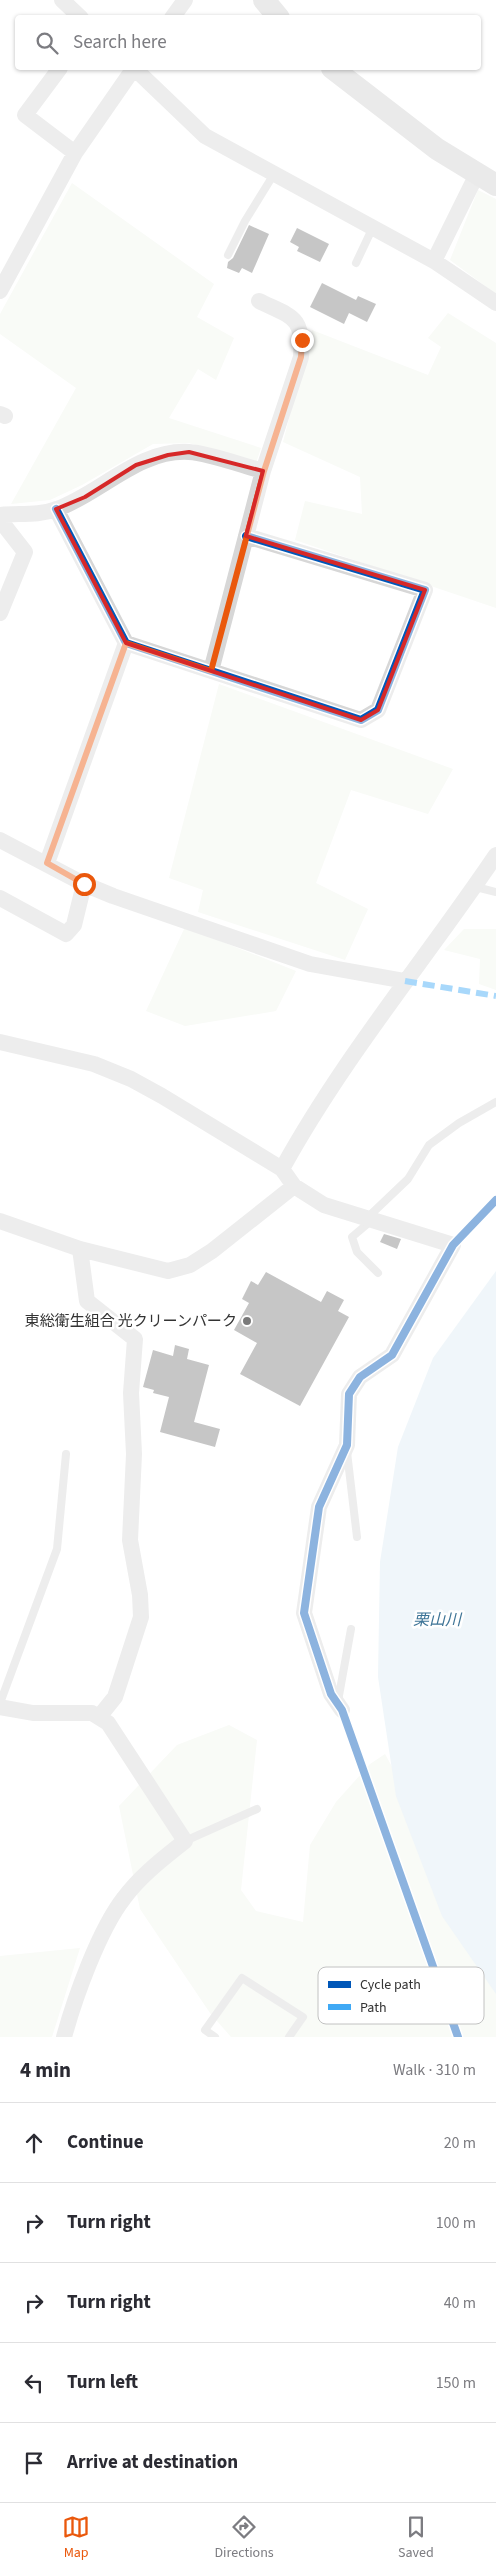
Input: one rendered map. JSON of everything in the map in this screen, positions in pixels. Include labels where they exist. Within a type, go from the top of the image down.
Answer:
[{"type":"street","points":[[62,0],[77,15]]},
{"type":"street","points":[[174,15],[185,0]]},
{"type":"street","points":[[264,0],[276,15]]},
{"type":"street","points":[[59,70],[25,116],[75,153]]},
{"type":"street","points":[[0,291],[75,153],[133,70]]},
{"type":"street","points":[[136,70],[205,136],[434,261],[496,303]]},
{"type":"street","points":[[335,70],[437,149],[487,180],[434,261]]},
{"type":"street","points":[[211,671],[264,471],[301,357],[302,340],[299,324],[290,316],[259,301]]},
{"type":"street","points":[[0,515],[29,516],[56,509],[85,497],[136,465],[168,455],[189,452],[264,471]]},
{"type":"street","points":[[56,509],[126,643],[361,720],[369,717],[378,710],[425,590],[246,536]]},
{"type":"street","points":[[0,520],[25,552],[0,613]]},
{"type":"street","points":[[47,863],[126,643]]},
{"type":"street","points":[[0,840],[84,884],[310,964],[405,981]]},
{"type":"street","points":[[282,1169],[311,1116],[405,981],[493,863]]},
{"type":"street","points":[[0,898],[66,934],[74,925],[84,884]]},
{"type":"street","points":[[0,1042],[94,1064],[131,1079],[282,1169],[294,1186],[324,1205],[453,1245],[392,1355],[360,1377],[350,1394],[346,1445],[319,1507],[304,1613],[331,1694],[340,1707]]},
{"type":"street","points":[[0,1222],[80,1249],[168,1271],[190,1265],[294,1186]]},
{"type":"street","points":[[80,1249],[87,1301],[135,1339],[131,1393],[134,1454],[130,1540],[140,1595],[141,1617],[115,1697],[99,1717]]},
{"type":"street","points":[[0,1707],[33,1713],[92,1713],[108,1723],[185,1840],[149,1870],[124,1898],[109,1922],[74,2003],[64,2037]]},
{"type":"lane","points":[[228,255],[245,221],[274,174]]},
{"type":"lane","points":[[356,263],[373,227]]},
{"type":"lane","points":[[476,887],[496,892]]},
{"type":"lane","points":[[378,1273],[357,1252],[352,1237],[408,1179],[429,1145],[459,1123],[496,1102]]},
{"type":"lane","points":[[346,1445],[357,1537]]},
{"type":"lane","points":[[0,1702],[57,1549],[66,1454]]},
{"type":"lane","points":[[340,1707],[350,1629]]},
{"type":"lane","points":[[185,1840],[257,1809]]},
{"type":"lane","points":[[215,2037],[205,2030],[242,1978],[303,2017],[289,2037]]},
{"type":"highlighted area","points":[[189,452],[263,471],[246,536],[425,590],[378,710],[361,720],[126,643],[56,509],[85,497],[136,465],[168,455]]},
{"type":"shaded area","points":[[72,183],[214,284],[197,317],[234,338],[216,380],[198,369],[169,418],[261,448],[256,463],[189,443],[153,444],[82,485],[50,500],[11,504],[76,388],[0,334],[0,314]]},
{"type":"shaded area","points":[[478,190],[496,199],[496,294],[450,260]]},
{"type":"shaded area","points":[[448,313],[496,343],[496,608],[295,540],[305,501],[362,514],[360,477],[283,442],[312,330],[428,375],[441,347],[428,338]]},
{"type":"shaded area","points":[[219,684],[453,769],[428,814],[351,790],[316,883],[368,909],[345,960],[198,912],[203,890],[169,878]]},
{"type":"shaded area","points":[[185,927],[296,971],[276,1011],[185,1026],[146,1011]]},
{"type":"shaded area","points":[[464,929],[496,929],[496,990],[479,984],[480,959],[444,950]]},
{"type":"shaded area","points":[[229,1725],[257,1740],[241,1890],[256,1911],[303,1922],[310,1845],[336,1802],[370,1764],[385,1754],[496,1956],[496,2037],[231,2037],[210,2013],[140,1909],[119,1806],[177,1745]]},
{"type":"shaded area","points":[[80,1948],[52,2037],[0,2037],[0,1956]]},
{"type":"water","name":"栗山川","points":[[496,1271],[496,1994],[484,1977],[484,1967],[477,1967],[442,1916],[396,1796],[378,1677],[380,1562],[398,1447],[433,1358]]},
{"type":"building","points":[[249,225],[269,234],[252,273],[242,268],[239,273],[227,268],[228,262],[233,258]]},
{"type":"building","points":[[297,228],[329,244],[320,262],[297,251],[299,247],[290,242]]},
{"type":"building","points":[[322,283],[356,300],[358,296],[376,304],[367,322],[349,313],[344,324],[310,307]]},
{"type":"building","points":[[384,1234],[401,1239],[397,1249],[380,1242]]},
{"type":"building","points":[[266,1272],[321,1302],[327,1291],[344,1300],[338,1311],[349,1317],[300,1406],[240,1374],[257,1343],[234,1330],[249,1303],[242,1299],[251,1281],[258,1285]]},
{"type":"building","points":[[175,1345],[189,1349],[187,1359],[209,1365],[194,1422],[220,1429],[215,1447],[160,1432],[169,1397],[153,1393],[154,1390],[143,1387],[153,1350],[173,1356]]},
{"type":"marked path","points":[[405,981],[496,996]]},
{"type":"cycle path","points":[[56,509],[126,643],[361,720],[378,710],[425,590],[246,536]]},
{"type":"cycle path","points":[[433,1967],[342,1710],[331,1694],[304,1613],[319,1507],[347,1445],[349,1394],[360,1377],[392,1355],[453,1245],[496,1200]]},
{"type":"cycle path","points":[[453,2024],[458,2037]]},
{"type":"place","name":"東総衛生組合 光クリーンパーク","points":[[247,1321]]},
{"type":"route","points":[[84,884],[47,863],[126,643],[211,671],[264,471],[301,357],[302,340]]}]
